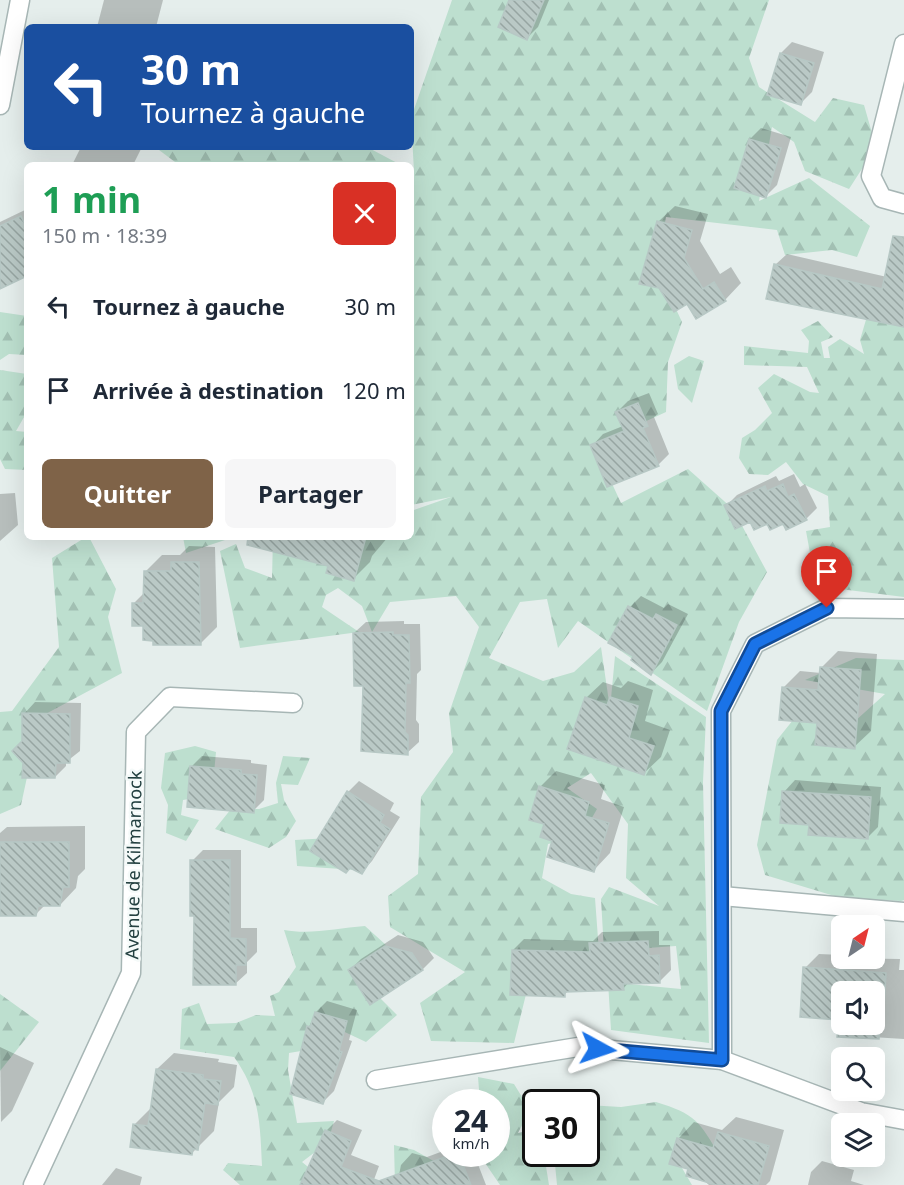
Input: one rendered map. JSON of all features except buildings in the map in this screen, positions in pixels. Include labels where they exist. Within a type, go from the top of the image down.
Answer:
[{"type":"street","points":[[0,105],[20,0]]},
{"type":"street","points":[[904,44],[871,176],[882,198],[904,204]]},
{"type":"street","points":[[722,1060],[721,711],[755,644],[827,608],[904,609]]},
{"type":"street","name":"Avenue de Kilmarnock","points":[[33,1185],[131,973],[135,732],[170,697],[293,703]]},
{"type":"street","points":[[722,896],[904,912]]},
{"type":"street","points":[[376,1080],[578,1047],[722,1060],[861,1112],[904,1120]]},
{"type":"green space","points":[[452,0],[769,0],[749,58],[759,87],[815,122],[833,98],[864,105],[876,147],[849,189],[805,171],[794,142],[772,127],[759,201],[809,178],[870,226],[857,257],[832,250],[785,255],[777,230],[666,217],[657,268],[682,322],[668,362],[666,412],[594,445],[621,503],[688,469],[733,509],[767,572],[739,622],[707,711],[578,621],[558,648],[547,599],[520,602],[489,658],[543,681],[574,672],[601,647],[610,709],[615,656],[706,717],[703,782],[709,1043],[611,1030],[608,982],[681,989],[676,946],[604,951],[601,899],[609,887],[659,906],[626,878],[628,824],[591,773],[567,788],[597,809],[581,837],[548,844],[542,878],[571,894],[595,898],[599,952],[531,974],[514,1043],[431,1041],[420,1003],[465,972],[390,927],[388,896],[418,874],[421,797],[453,752],[449,713],[479,627],[456,596],[390,602],[372,632],[362,606],[338,588],[326,595],[322,607],[359,632],[240,648],[220,551],[236,544],[245,568],[272,578],[273,540],[414,540],[414,510],[451,497],[414,504],[414,109]]},
{"type":"green space","points":[[159,150],[373,150],[395,162],[175,162]]},
{"type":"green space","points":[[873,296],[904,307],[904,597],[816,586],[806,531],[830,527],[828,496],[803,484],[786,462],[768,475],[749,474],[739,458],[742,438],[755,430],[772,413],[758,388],[774,374],[810,392],[819,393],[807,367],[744,365],[744,346],[808,353],[809,341],[801,330],[818,321],[833,337],[821,342],[824,358],[830,358],[828,347],[840,339],[864,354],[860,340]]},
{"type":"green space","points":[[0,312],[24,316],[24,355],[9,354],[0,360]]},
{"type":"green space","points":[[689,356],[704,361],[692,403],[678,389],[674,365]]},
{"type":"green space","points":[[0,370],[24,374],[24,417],[16,431],[24,432],[24,470],[5,469],[0,459]]},
{"type":"green space","points":[[81,540],[91,540],[116,589],[108,617],[122,673],[40,717],[21,805],[0,814],[0,712],[12,711],[59,647],[52,558]]},
{"type":"green space","points":[[184,540],[225,540],[186,553]]},
{"type":"green space","points":[[856,658],[904,660],[904,900],[901,901],[841,898],[765,875],[757,845],[777,740],[801,710],[844,731],[885,694],[805,680]]},
{"type":"green space","points":[[195,746],[216,752],[212,795],[183,800],[181,815],[199,820],[186,841],[166,833],[168,805],[161,788],[165,753]]},
{"type":"green space","points":[[283,756],[310,758],[298,785],[281,784],[284,800],[296,821],[286,837],[269,848],[215,829],[231,809],[259,809],[278,803],[276,783]]},
{"type":"green space","points":[[330,838],[356,870],[297,866],[295,840]]},
{"type":"green space","points":[[365,926],[386,945],[371,965],[379,997],[397,1015],[366,1042],[332,1026],[319,1048],[289,1053],[288,1070],[297,1123],[334,1121],[328,1142],[302,1162],[323,1179],[318,1185],[240,1185],[223,1170],[228,1163],[262,1166],[259,1123],[254,1096],[243,1070],[234,1057],[180,1049],[182,1009],[199,1003],[207,1024],[236,1023],[256,1015],[275,1016],[270,996],[279,992],[296,967],[284,930],[314,931]]},
{"type":"green space","points":[[0,994],[39,1022],[0,1071]]},
{"type":"green space","points":[[478,1077],[514,1084],[522,1097],[522,1125],[518,1133],[522,1132],[522,1167],[546,1167],[549,1185],[500,1185],[488,1167],[510,1167],[510,1089],[479,1089]]},
{"type":"green space","points":[[656,1102],[688,1115],[701,1127],[720,1157],[691,1153],[682,1168],[692,1185],[557,1185],[555,1167],[600,1167],[600,1106],[621,1107]]},
{"type":"green space","points":[[394,1145],[414,1150],[432,1160],[433,1167],[395,1185]]},
{"type":"route","points":[[598,1049],[722,1060],[721,711],[755,644],[827,608]]}]
